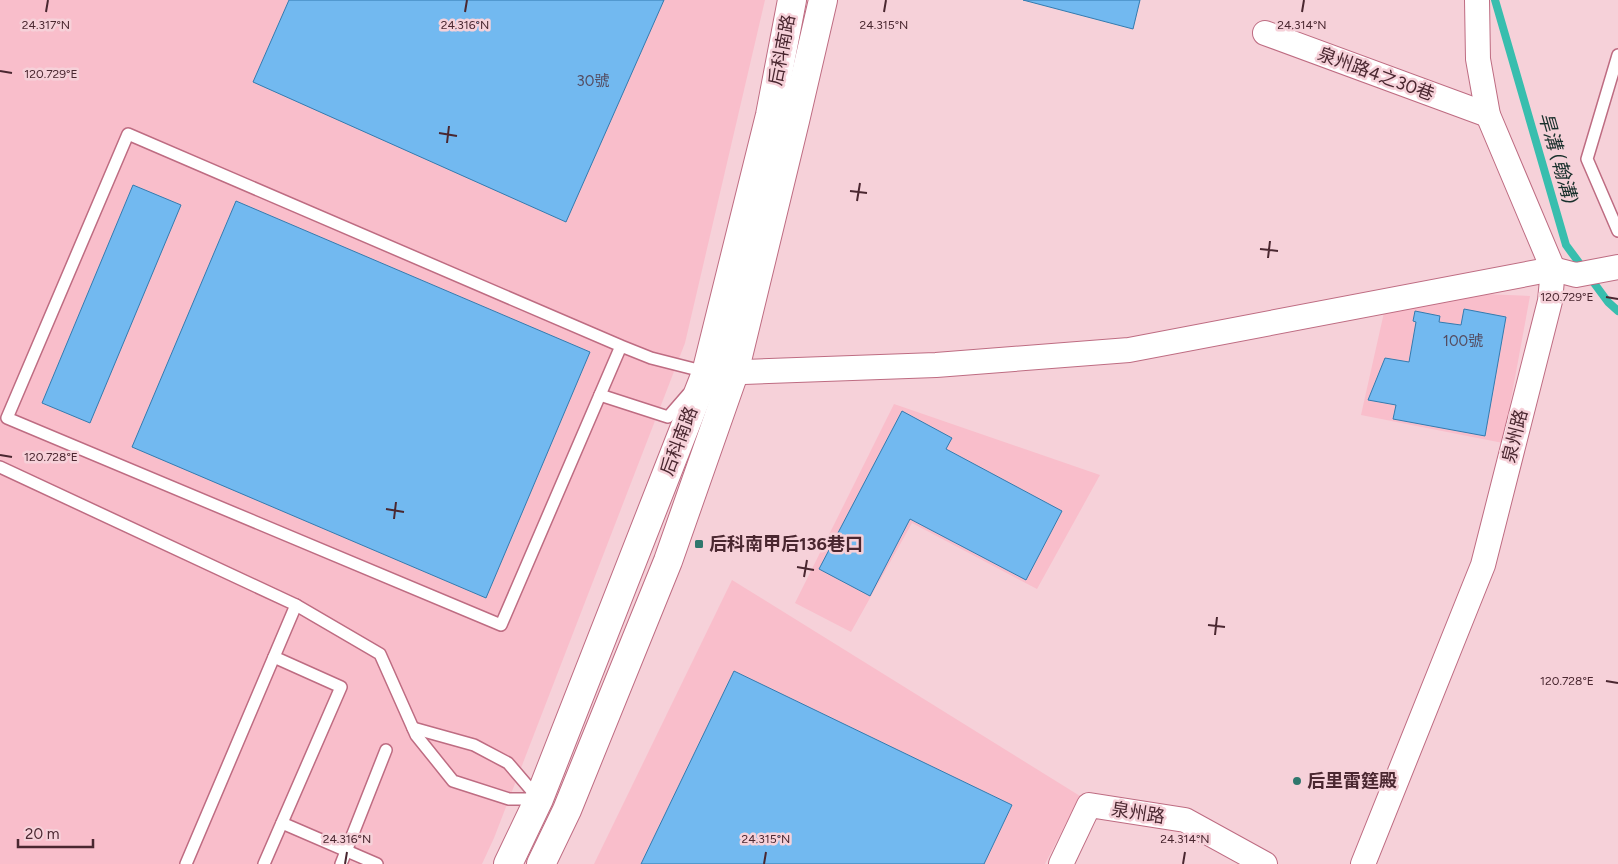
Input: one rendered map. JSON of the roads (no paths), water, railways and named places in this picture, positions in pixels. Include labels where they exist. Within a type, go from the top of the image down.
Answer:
[{"type":"street","name":"后科南路","points":[[508,864],[539,799],[706,372],[770,115],[792,0]]},
{"type":"street","name":"后科南路","points":[[541,864],[567,810],[668,561],[734,373],[793,131],[822,0]]},
{"type":"street","name":"泉州路","points":[[1363,864],[1483,565],[1550,301],[1553,269],[1488,115],[1478,59],[1478,0]]},
{"type":"street","name":"泉州路4之30巷","points":[[1265,33],[1488,115]]},
{"type":"street","points":[[706,372],[734,373],[936,365],[1129,350],[1553,269],[1576,275],[1610,269]]},
{"type":"street","points":[[539,799],[567,810]]},
{"type":"street","name":"泉州路","points":[[1061,864],[1089,805],[1185,820],[1265,864]]},
{"type":"lane","points":[[1618,55],[1587,159],[1618,230]]},
{"type":"lane","points":[[600,395],[668,417],[706,372],[652,358],[621,346],[128,134],[7,418],[501,625],[621,346]]},
{"type":"lane","points":[[0,467],[296,605],[380,654],[416,735],[453,781],[509,799],[539,799]]},
{"type":"lane","points":[[186,864],[296,605]]},
{"type":"lane","points":[[264,864],[341,687],[274,657]]},
{"type":"lane","points":[[413,728],[474,745],[508,763],[539,799]]},
{"type":"lane","points":[[341,864],[386,750]]},
{"type":"lane","points":[[282,823],[378,864]]},
{"type":"waterway","name":"旱溝 (翰溝)","points":[[1495,0],[1566,245],[1608,302],[1618,311]]},
{"type":"place","name":"后科南甲后136巷口","points":[[699,544]]},
{"type":"place","name":"后里雷筳殿","points":[[1297,781]]}]
